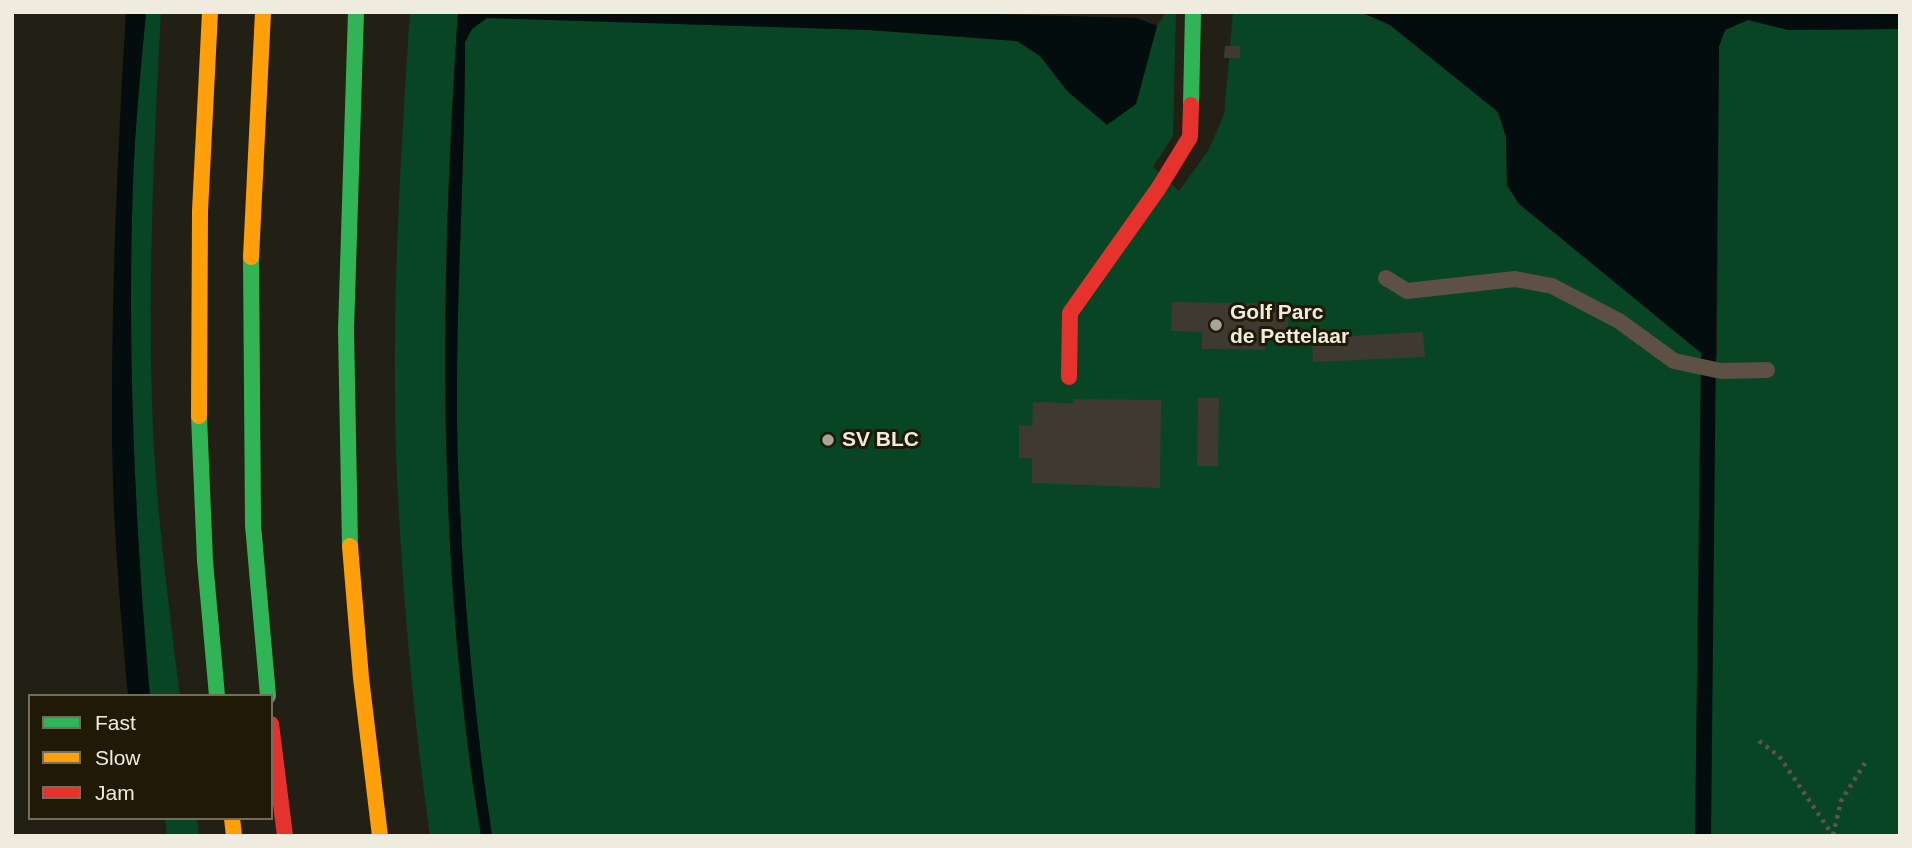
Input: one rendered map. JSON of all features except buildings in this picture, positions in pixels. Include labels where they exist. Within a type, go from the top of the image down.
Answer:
[{"type":"main road","points":[[211,12],[201,159],[199,368],[204,541],[217,694]]},
{"type":"main road","points":[[263,12],[254,161],[250,332],[253,534],[268,694]]},
{"type":"main road","points":[[356,12],[345,322],[349,520],[359,668],[380,836]]},
{"type":"main road","points":[[1069,377],[1070,313],[1158,189],[1190,137],[1193,12]]},
{"type":"main road","points":[[273,740],[285,836]]},
{"type":"lane","points":[[1386,278],[1406,291],[1515,279],[1552,286],[1619,321],[1674,361],[1721,371],[1767,370]]},
{"type":"path","points":[[1759,741],[1779,756],[1833,835]]},
{"type":"path","points":[[1833,835],[1841,801],[1866,763]]},
{"type":"green space","points":[[146,12],[161,12],[151,258],[152,405],[159,514],[180,694],[150,694],[136,503],[132,375],[131,246],[135,139]]},
{"type":"green space","points":[[410,12],[458,12],[447,218],[446,425],[456,631],[481,836],[430,836],[407,635],[396,452],[395,326]]},
{"type":"green space","points":[[1166,12],[1176,12],[1173,136],[1153,167],[1179,191],[1208,151],[1224,115],[1233,12],[1363,13],[1390,25],[1498,112],[1506,137],[1507,185],[1519,204],[1717,359],[1719,46],[1725,30],[1748,20],[1788,30],[1900,29],[1900,836],[492,836],[468,632],[458,451],[465,42],[472,29],[486,18],[869,30],[1017,41],[1040,56],[1067,90],[1136,104],[1157,26]]},
{"type":"green space","points":[[165,820],[197,820],[199,836],[167,836]]},
{"type":"shaded area","points":[[126,12],[146,12],[134,161],[131,310],[136,503],[150,694],[128,694],[114,514],[112,356]]},
{"type":"shaded area","points":[[458,12],[925,12],[1137,18],[1157,26],[1136,104],[1107,125],[1067,91],[1040,56],[1017,41],[869,30],[487,18],[472,29],[465,42],[458,451],[468,632],[492,836],[481,836],[466,734],[449,528],[446,322]]},
{"type":"shaded area","points":[[1275,12],[1900,12],[1900,29],[1788,30],[1748,20],[1725,30],[1719,46],[1711,836],[1695,836],[1701,353],[1519,204],[1507,185],[1506,137],[1498,112],[1390,25],[1363,13]]},
{"type":"traffic: fast","points":[[350,546],[346,330],[356,12]]},
{"type":"traffic: fast","points":[[1191,105],[1193,12]]},
{"type":"traffic: fast","points":[[251,257],[253,525],[268,694]]},
{"type":"traffic: fast","points":[[199,416],[205,561],[217,694]]},
{"type":"traffic: slow","points":[[199,416],[200,211],[210,12]]},
{"type":"traffic: slow","points":[[251,257],[263,12]]},
{"type":"traffic: slow","points":[[350,546],[361,678],[380,836]]},
{"type":"traffic: slow","points":[[232,820],[234,836]]},
{"type":"traffic: jam","points":[[1069,377],[1070,313],[1158,189],[1190,137],[1191,105]]},
{"type":"traffic: jam","points":[[273,740],[285,836]]},
{"type":"place","name":"Golf Parc de Pettelaar","points":[[1216,325]]},
{"type":"place","name":"SV BLC","points":[[828,440]]}]
